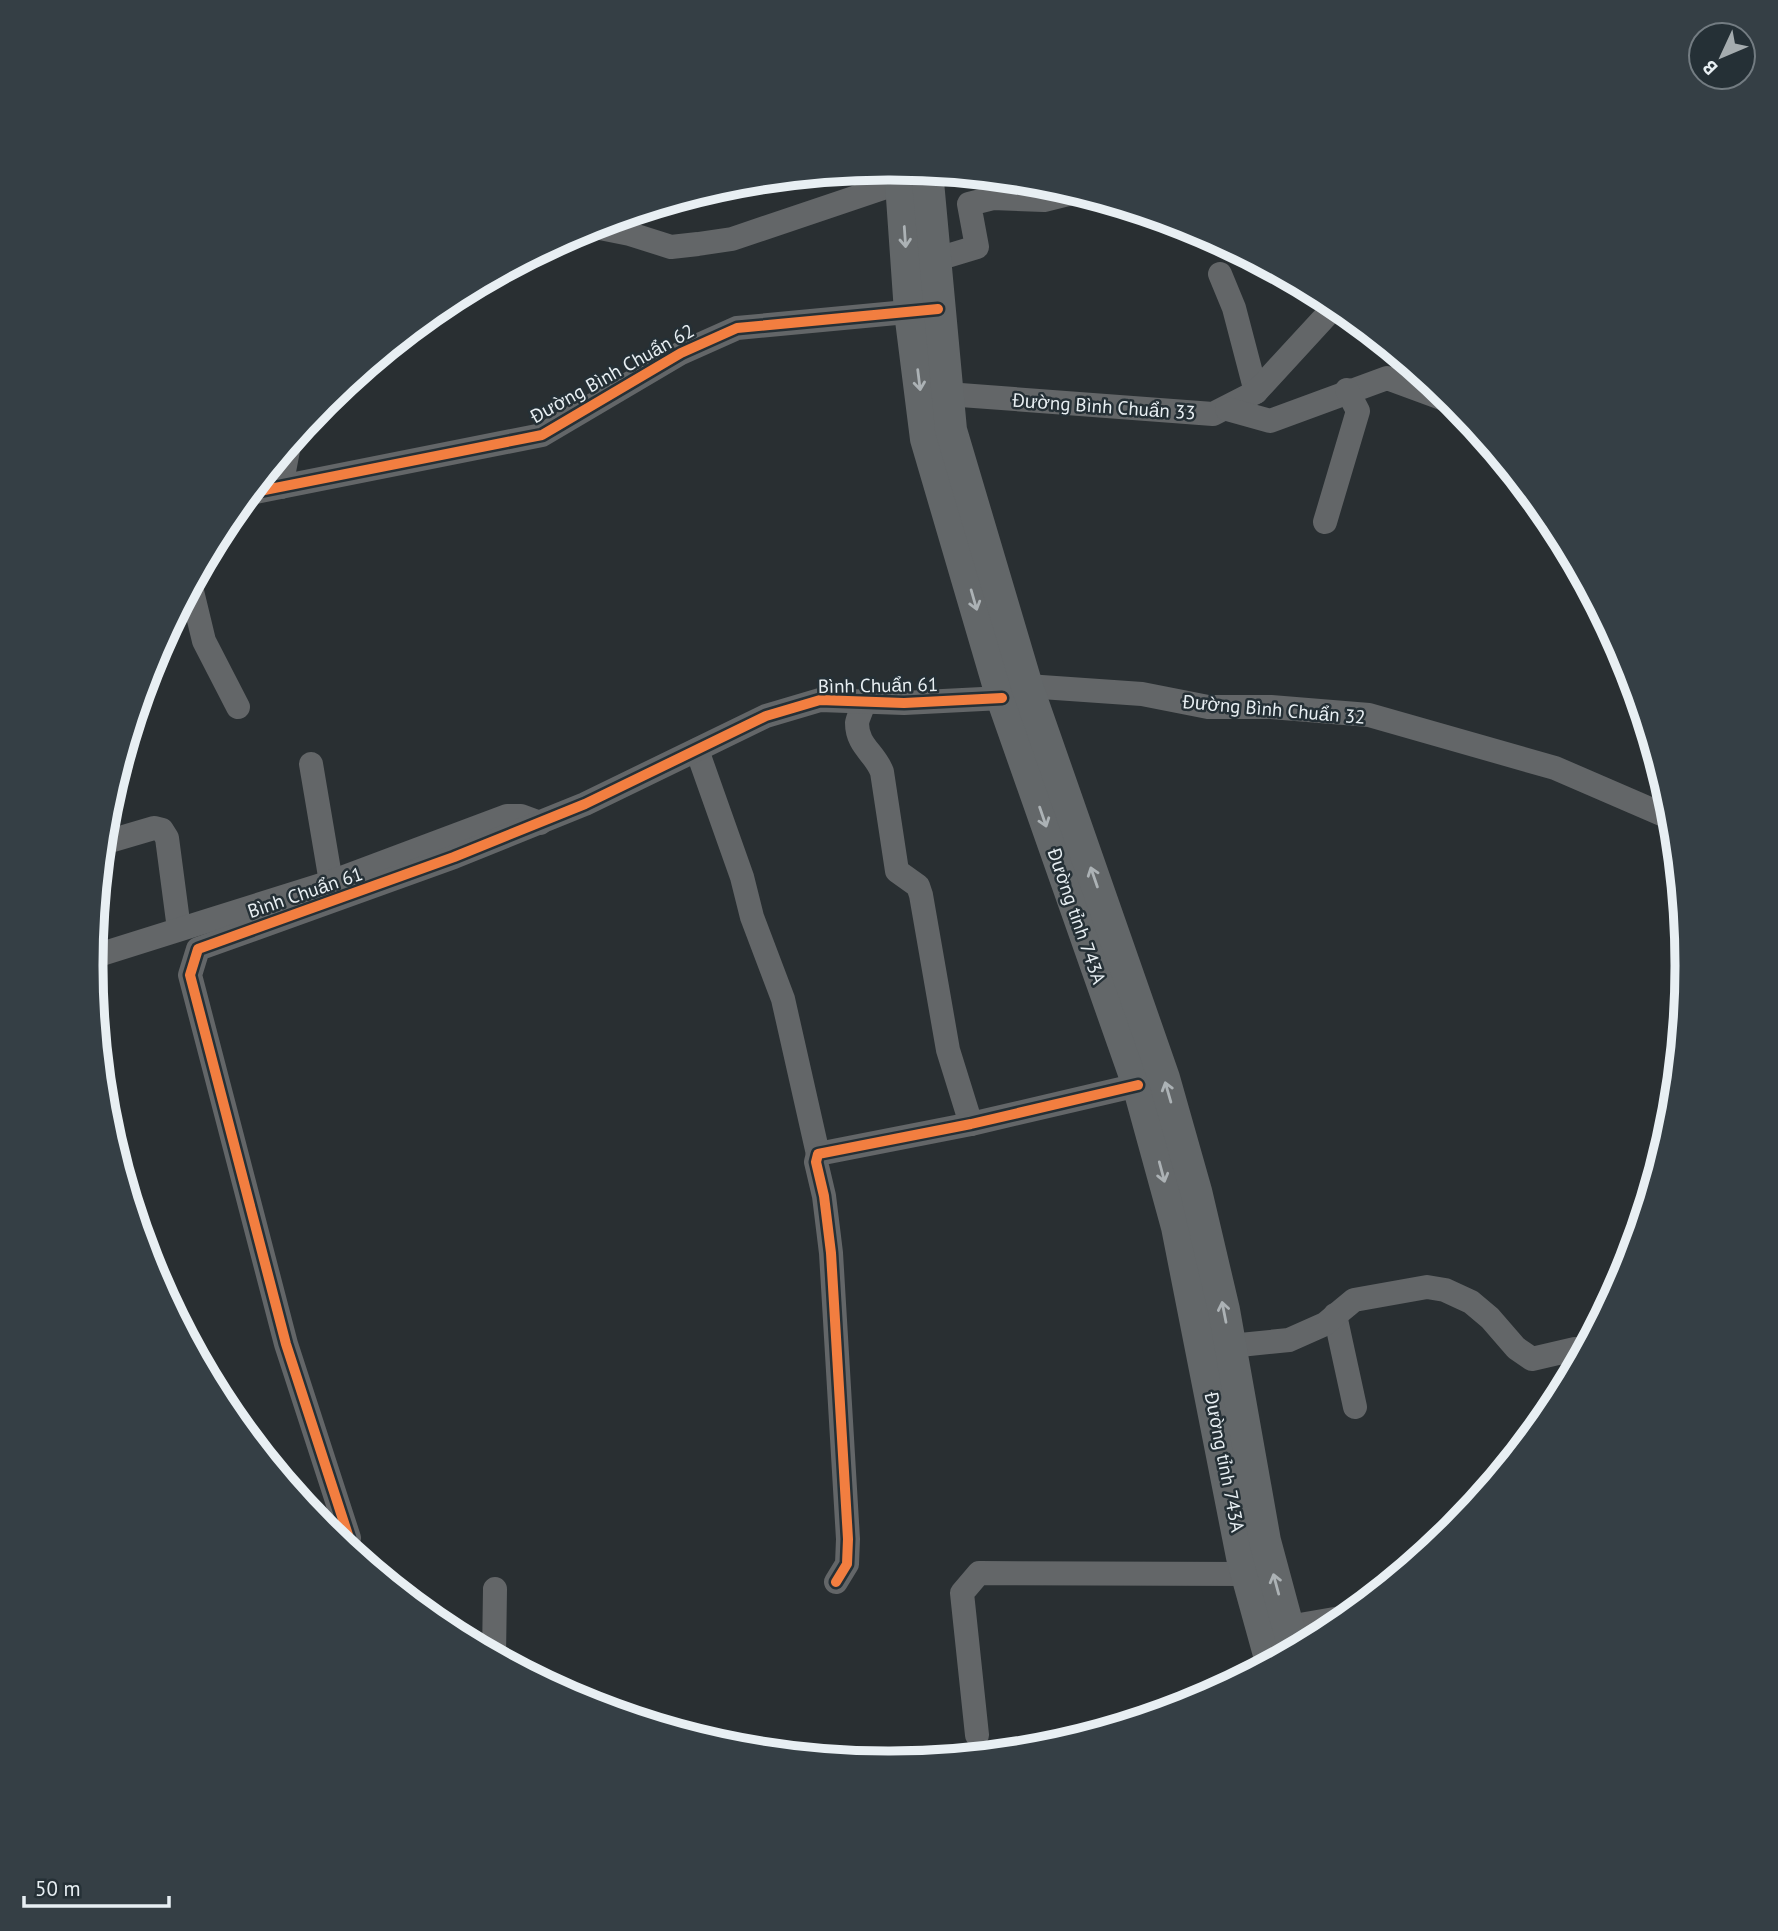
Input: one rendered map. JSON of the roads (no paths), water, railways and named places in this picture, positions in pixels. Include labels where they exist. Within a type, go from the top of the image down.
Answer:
[{"type":"main road","name":"Đường tỉnh 743A","points":[[911,180],[924,311],[926,439],[1015,692],[1164,1078],[1196,1191],[1230,1346],[1265,1541],[1291,1638]]},
{"type":"main road","name":"Đường tỉnh 743A","points":[[912,180],[934,260],[924,311],[947,394],[951,430],[1015,692],[1138,1085],[1177,1227],[1247,1574],[1269,1653]]},
{"type":"street","points":[[612,230],[671,247],[732,239],[893,180]]},
{"type":"street","points":[[934,260],[977,247],[969,204],[993,198],[1044,200],[1053,198]]},
{"type":"street","points":[[1220,274],[1234,308],[1256,392]]},
{"type":"street","name":"Đường Bình Chuẩn 62","points":[[264,490],[542,435],[681,353],[737,328],[924,311]]},
{"type":"street","name":"Đường Bình Chuẩn 33","points":[[947,394],[1213,414],[1256,392],[1328,314]]},
{"type":"street","points":[[1227,409],[1270,421],[1347,390],[1387,378],[1426,392]]},
{"type":"street","points":[[1325,522],[1358,411],[1347,390]]},
{"type":"street","points":[[281,487],[286,462]]},
{"type":"street","points":[[194,600],[204,641],[238,707]]},
{"type":"street","name":"Bình Chuẩn 61","points":[[348,1535],[286,1344],[190,975],[198,949],[454,858],[540,823],[780,712],[820,700],[863,702],[1015,692]]},
{"type":"street","name":"Đường Bình Chuẩn 32","points":[[1015,692],[1142,694],[1208,707],[1271,707],[1369,715],[1555,768],[1660,813]]},
{"type":"street","points":[[863,702],[857,721],[860,743],[878,762],[882,772],[897,871],[918,886],[921,894],[948,1050],[971,1124]]},
{"type":"street","points":[[697,750],[742,877],[752,917],[783,999],[818,1154],[816,1162],[824,1196],[831,1253],[848,1539],[847,1564],[836,1582]]},
{"type":"street","points":[[312,764],[331,882]]},
{"type":"street","points":[[103,953],[331,882],[507,816],[521,816],[540,823]]},
{"type":"street","points":[[114,840],[154,828],[162,830],[167,838],[179,929]]},
{"type":"street","points":[[818,1154],[971,1124],[1138,1085]]},
{"type":"street","points":[[1230,1346],[1289,1340],[1325,1324],[1354,1300],[1427,1287],[1445,1290],[1472,1302],[1516,1348],[1532,1359],[1574,1350]]},
{"type":"street","points":[[1335,1315],[1355,1407]]},
{"type":"street","points":[[977,1735],[962,1594],[979,1573],[1029,1571],[1247,1574]]},
{"type":"street","points":[[494,1645],[495,1589]]}]
